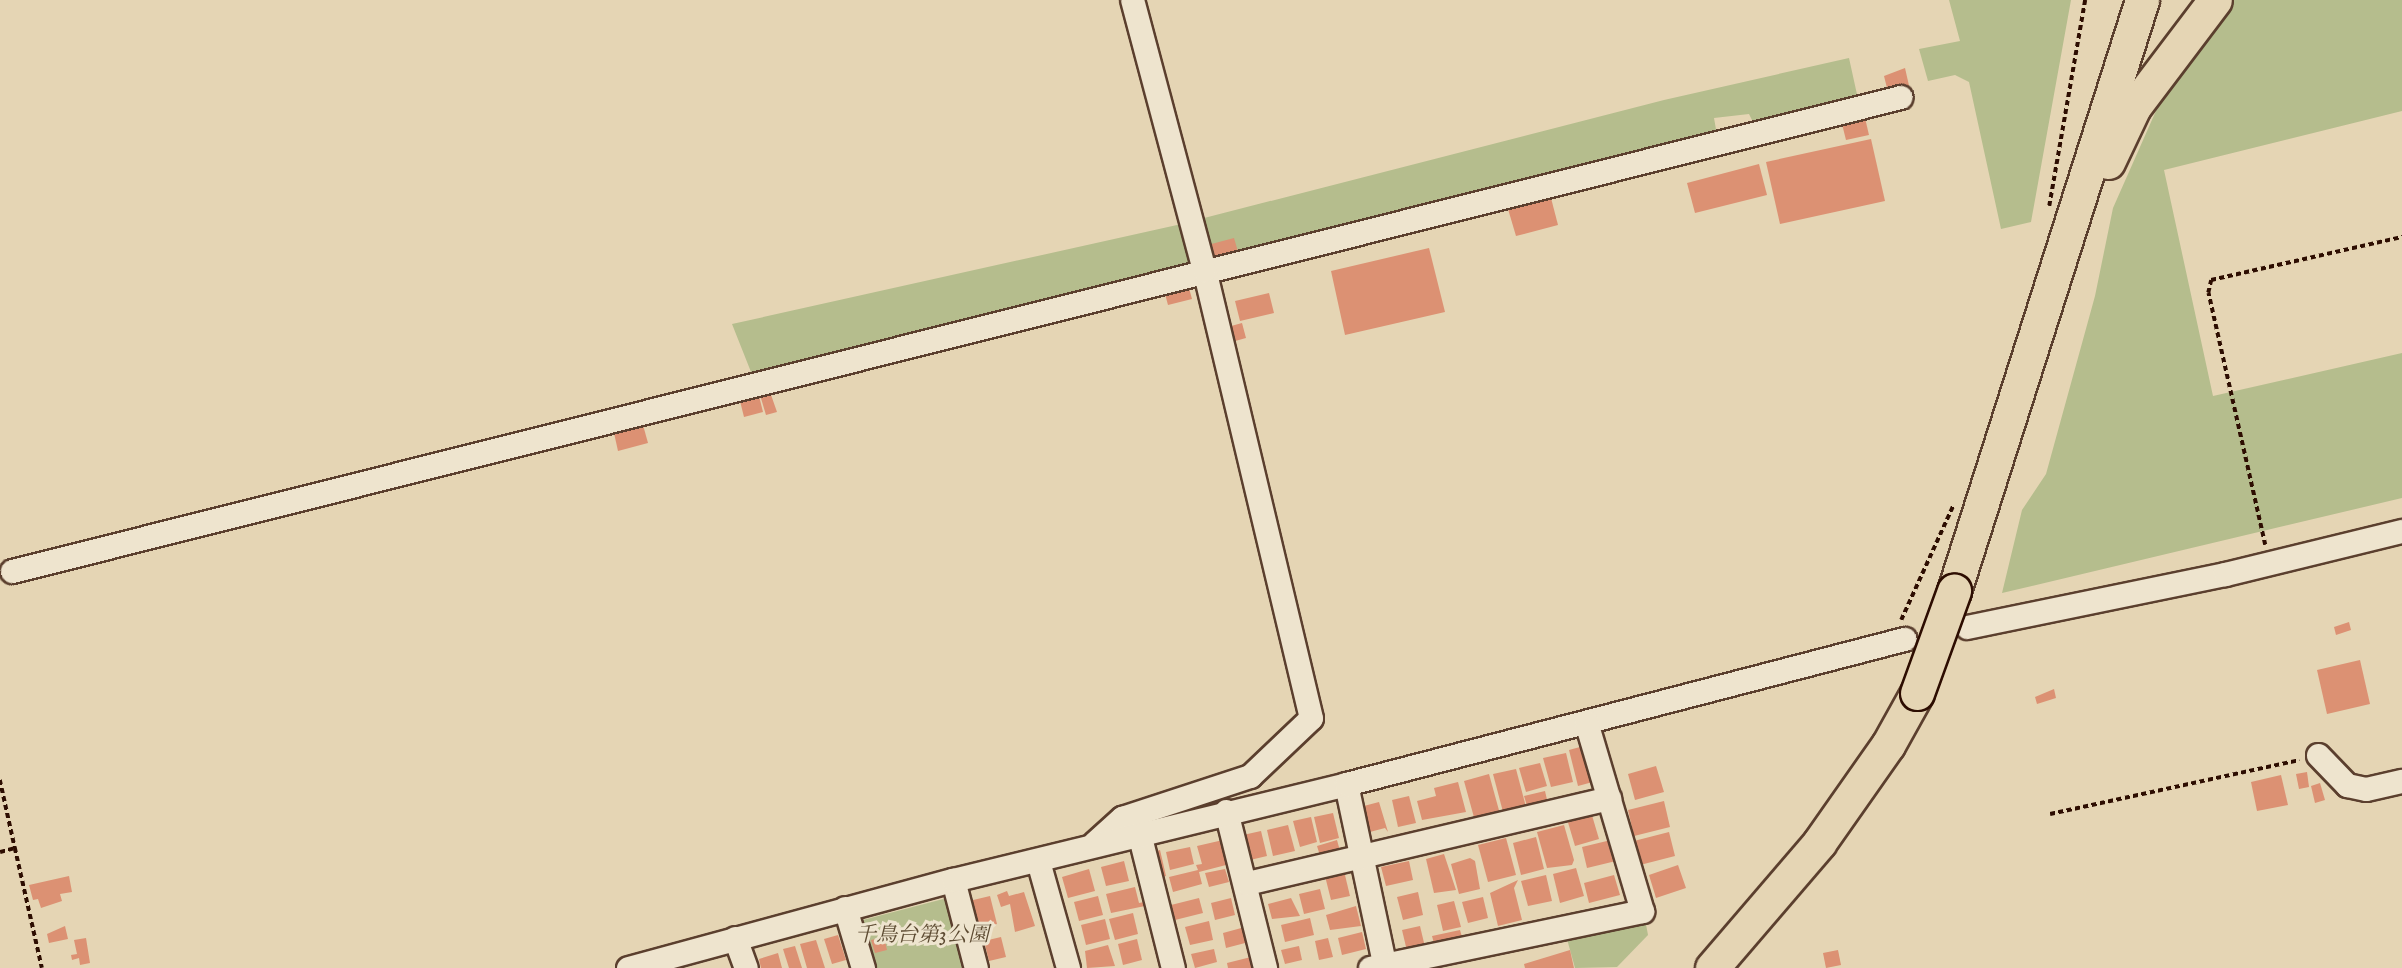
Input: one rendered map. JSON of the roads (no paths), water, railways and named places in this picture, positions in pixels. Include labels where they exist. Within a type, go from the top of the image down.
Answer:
[{"type":"highway","points":[[1712,968],[1819,843],[1888,745],[1917,693],[1954,591],[2037,336],[2142,0]]},
{"type":"highway","points":[[2037,336],[2096,187],[2134,107],[2215,0]]},
{"type":"street","points":[[1092,845],[1122,818],[1250,776],[1311,718],[1204,270],[1132,0]]},
{"type":"street","points":[[12,571],[1900,97]]},
{"type":"street","points":[[1967,627],[2270,564],[2402,531]]},
{"type":"street","points":[[628,968],[953,880],[1038,861],[1139,833],[1346,784],[1586,722],[1902,632]]},
{"type":"street","points":[[1346,784],[1380,967],[1642,911],[1586,722]]},
{"type":"street","points":[[2318,755],[2347,785],[2366,789],[2402,781]]},
{"type":"street","points":[[1247,883],[1609,798]]},
{"type":"street","points":[[1226,811],[1247,883],[1265,968]]},
{"type":"street","points":[[1139,833],[1173,968]]},
{"type":"street","points":[[1038,861],[1068,968]]},
{"type":"street","points":[[953,880],[976,968]]},
{"type":"street","points":[[845,908],[863,968]]},
{"type":"street","points":[[735,938],[746,968]]},
{"type":"park label","name":"千鳥台第3公園","points":[[922,936]]}]
